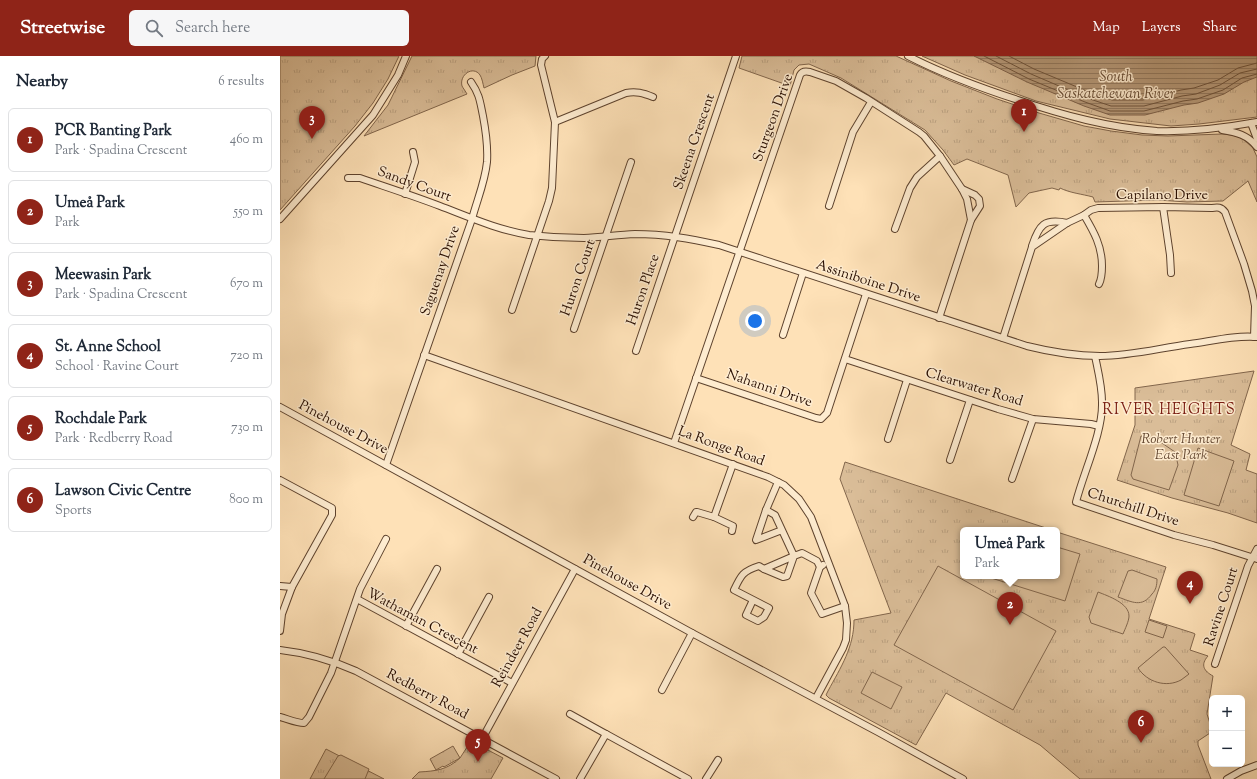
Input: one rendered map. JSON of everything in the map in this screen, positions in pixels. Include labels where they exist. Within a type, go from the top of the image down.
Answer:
[{"type":"street","points":[[280,219],[373,115],[398,75],[406,56]]},
{"type":"street","points":[[512,310],[552,188],[555,122],[541,66],[542,59],[545,56]]},
{"type":"street","name":"Skeena Crescent","points":[[675,236],[736,56]]},
{"type":"street","points":[[908,56],[964,81],[998,94],[1081,119],[1141,130],[1177,131],[1254,123],[1257,140]]},
{"type":"street","name":"Sturgeon Drive","points":[[740,252],[801,73],[806,71],[836,81],[924,136],[940,156],[962,189],[967,199],[971,220]]},
{"type":"street","name":"Saguenay Drive","points":[[386,465],[472,219],[487,163],[486,130],[479,94],[471,82]]},
{"type":"street","points":[[555,122],[626,94],[635,92],[644,93],[653,97]]},
{"type":"street","points":[[829,206],[853,132],[871,102]]},
{"type":"street","points":[[1215,128],[1240,134],[1250,140],[1257,147]]},
{"type":"street","points":[[405,194],[415,162],[413,152]]},
{"type":"street","points":[[895,229],[910,188],[917,177],[940,156]]},
{"type":"street","name":"Huron Court","points":[[574,329],[631,162]]},
{"type":"street","name":"Sandy Court","points":[[348,178],[360,178],[472,219]]},
{"type":"street","name":"Sturgeon Drive","points":[[938,318],[971,220],[980,206],[979,200],[975,195],[962,189]]},
{"type":"street","points":[[1163,207],[1172,273]]},
{"type":"street","name":"Capilano Drive","points":[[1032,247],[1067,223],[1091,210],[1098,208],[1222,208],[1225,212],[1244,264],[1252,291],[1255,306],[1256,337]]},
{"type":"street","points":[[1084,215],[1095,234],[1102,255],[1102,277],[1099,284]]},
{"type":"street","name":"Assiniboine Drive","points":[[472,219],[503,229],[537,235],[584,238],[635,234],[675,236],[719,245],[938,318],[1054,353],[1095,356],[1134,353],[1229,338],[1256,337]]},
{"type":"street","name":"Capilano Drive","points":[[1002,338],[1036,234],[1041,226],[1047,222],[1056,221],[1067,223]]},
{"type":"street","name":"Huron Place","points":[[636,351],[675,236]]},
{"type":"street","points":[[674,443],[740,252]]},
{"type":"street","points":[[783,335],[803,273]]},
{"type":"street","name":"Nahanni Drive","points":[[696,378],[821,419],[827,413],[866,294]]},
{"type":"street","name":"La Ronge Road","points":[[424,355],[768,476],[799,499],[811,517],[829,563],[845,606],[847,623],[846,640],[843,648],[816,698]]},
{"type":"street","name":"Churchill Drive","points":[[1095,356],[1102,395],[1102,409],[1099,426],[1076,502],[1174,535],[1255,558]]},
{"type":"street","name":"Clearwater Road","points":[[845,359],[1033,419],[1099,426]]},
{"type":"street","points":[[888,439],[907,380]]},
{"type":"street","points":[[950,460],[970,400]]},
{"type":"street","name":"Pinehouse Drive","points":[[280,408],[963,779]]},
{"type":"street","points":[[1012,479],[1033,419]]},
{"type":"street","points":[[714,517],[733,464]]},
{"type":"street","points":[[280,631],[282,614],[292,588],[332,514],[332,508],[281,482]]},
{"type":"street","points":[[778,482],[766,510],[756,540],[782,530]]},
{"type":"street","points":[[753,600],[734,590],[742,575],[748,570],[759,566],[783,577],[787,576],[794,556],[775,515],[766,510]]},
{"type":"street","points":[[693,516],[697,512],[714,517],[733,526],[732,531]]},
{"type":"street","points":[[357,599],[360,589],[386,540]]},
{"type":"street","name":"Ravine Court","points":[[1215,664],[1248,566],[1255,558],[1257,549]]},
{"type":"street","points":[[764,569],[802,552],[816,561],[820,567]]},
{"type":"street","points":[[829,563],[820,567],[811,593],[822,614],[845,606]]},
{"type":"street","points":[[406,626],[437,569]]},
{"type":"street","name":"Reindeer Road","points":[[482,739],[575,569]]},
{"type":"street","points":[[280,586],[292,588]]},
{"type":"street","points":[[458,654],[490,597]]},
{"type":"street","name":"Wathaman Crescent","points":[[280,717],[299,723],[304,723],[309,717],[331,673],[357,599],[512,683]]},
{"type":"street","points":[[662,690],[692,633]]},
{"type":"street","name":"Redberry Road","points":[[280,650],[335,662],[356,671],[556,779]]},
{"type":"street","points":[[570,714],[688,779]]},
{"type":"street","points":[[580,779],[606,734]]},
{"type":"street","points":[[706,779],[718,760]]},
{"type":"street","points":[[1227,779],[1241,771],[1257,765]]},
{"type":"green space","points":[[280,56],[399,56],[388,79],[373,103],[355,126],[280,210]]},
{"type":"green space","points":[[412,56],[536,56],[535,66],[484,88],[481,76],[477,72],[470,71],[465,75],[462,82],[462,86],[467,94],[364,136],[388,105]]},
{"type":"green space","points":[[742,56],[896,56],[951,81],[997,99],[1084,126],[1142,135],[1232,135],[1242,138],[1253,148],[1257,157],[1257,202],[1248,181],[1223,201],[1187,202],[1158,200],[1095,202],[1093,197],[1060,188],[1059,190],[1052,188],[1029,193],[1016,207],[1008,175],[967,159],[954,165],[925,130],[841,78],[809,64],[799,65],[794,70],[790,86],[739,68]]},
{"type":"green space","name":"South Saskatchewan River","points":[[922,56],[981,56],[1257,72],[1257,117],[1171,126],[1110,119],[1036,101],[965,75]]},
{"type":"green space","name":"Robert Hunter East Park","points":[[1254,371],[1231,445],[1250,454],[1246,470],[1257,474],[1257,523],[1117,480],[1135,425],[1135,388]]},
{"type":"green space","points":[[1141,436],[1159,441],[1175,452],[1178,465],[1169,490],[1133,479],[1131,475]]},
{"type":"green space","points":[[1198,448],[1234,461],[1219,506],[1184,495]]},
{"type":"green space","points":[[845,462],[1043,527],[960,527],[960,579],[1060,579],[1060,533],[1166,567],[1149,619],[1195,634],[1190,650],[1208,656],[1204,662],[1204,668],[1213,676],[1207,714],[1209,720],[1209,734],[1198,741],[1198,745],[1211,779],[1080,779],[1040,745],[946,693],[916,745],[826,695],[846,657],[852,639],[854,620],[891,613],[840,479]]},
{"type":"green space","points":[[1060,548],[1080,554],[1065,601],[994,579],[1060,579]]},
{"type":"green space","points":[[938,566],[1056,631],[1013,710],[894,645]]},
{"type":"green space","points":[[1132,570],[1157,579],[1156,587],[1148,598],[1144,601],[1136,603],[1118,597],[1128,571]]},
{"type":"green space","points":[[1098,592],[1126,607],[1129,616],[1123,634],[1091,623],[1089,617]]},
{"type":"green space","points":[[1149,620],[1167,626],[1163,638],[1145,632]]},
{"type":"green space","points":[[1163,647],[1165,647],[1189,674],[1181,680],[1169,683],[1157,682],[1146,677],[1138,668]]},
{"type":"green space","points":[[872,672],[902,687],[891,709],[861,693]]},
{"type":"green space","points":[[471,741],[503,758],[491,779],[412,779],[419,772],[441,769],[460,758]]},
{"type":"green space","points":[[453,746],[460,758],[436,770],[430,759]]},
{"type":"green space","points":[[326,749],[384,779],[310,779]]},
{"type":"green space","points":[[341,755],[369,769],[365,779],[324,779],[338,756]]},
{"type":"water","name":"South Saskatchewan River","points":[[974,56],[1257,56],[1257,77],[1244,82],[1224,94],[1198,103],[1145,115],[1110,115],[1084,106],[1027,82]]},
{"type":"place","name":"PCR Banting Park","points":[[1024,132]]},
{"type":"place","name":"Meewasin Park","points":[[312,139]]},
{"type":"place","name":"St. Anne School","points":[[1190,604]]},
{"type":"place","name":"Umeå Park","points":[[1010,625]]},
{"type":"place","name":"Lawson Civic Centre","points":[[1141,743]]},
{"type":"place","name":"Rochdale Park","points":[[478,762]]},
{"type":"district","name":"RIVER HEIGHTS","points":[[1169,410]]}]
